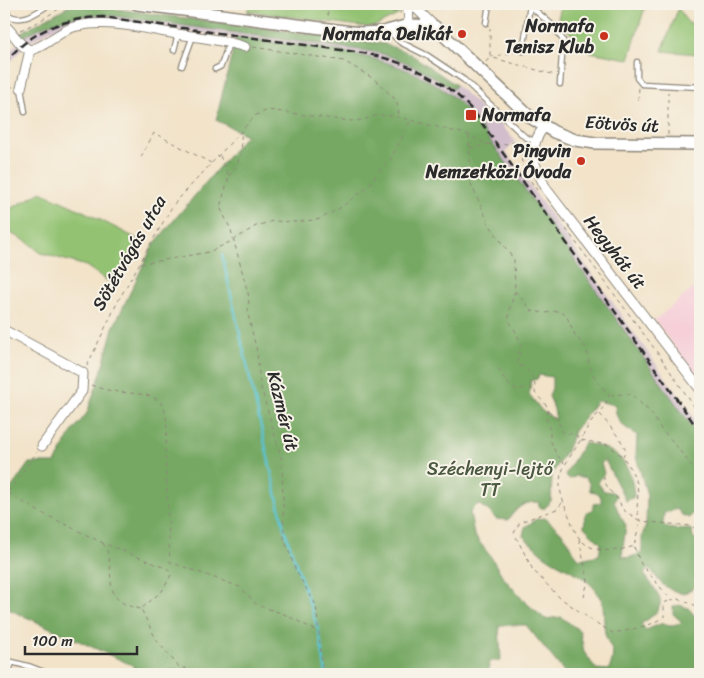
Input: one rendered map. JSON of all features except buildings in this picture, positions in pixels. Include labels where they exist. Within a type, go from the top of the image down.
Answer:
[{"type":"street","points":[[136,4],[372,34],[409,25],[434,26]]},
{"type":"street","points":[[409,25],[410,7]]},
{"type":"street","name":"Eötvös út","points":[[410,7],[434,26],[524,112],[544,127],[564,137],[590,142],[700,144]]},
{"type":"street","points":[[4,25],[14,33],[24,48],[30,50],[43,46],[53,37],[68,29],[91,24],[116,25],[193,36],[229,42],[245,47]]},
{"type":"street","points":[[21,88],[30,50]]},
{"type":"street","points":[[534,141],[544,127]]},
{"type":"street","name":"Hegyhát út","points":[[534,141],[535,164],[546,190],[700,389]]},
{"type":"street","points":[[4,330],[84,377],[82,392],[42,446]]},
{"type":"lane","points":[[5,4],[8,15],[19,19],[36,13],[50,4]]},
{"type":"lane","points":[[489,4],[489,25]]},
{"type":"lane","points":[[523,51],[529,5]]},
{"type":"lane","points":[[529,5],[552,24],[564,40],[560,84]]},
{"type":"lane","points":[[174,50],[178,34]]},
{"type":"lane","points":[[393,35],[400,42],[444,65],[464,80],[525,136],[534,141]]},
{"type":"lane","points":[[182,66],[193,36]]},
{"type":"lane","points":[[215,69],[221,66],[229,42]]},
{"type":"lane","points":[[637,62],[637,78],[642,84],[700,87]]},
{"type":"lane","points":[[21,88],[25,112]]},
{"type":"lane","points":[[8,674],[12,662],[49,674]]},
{"type":"path","points":[[14,33],[36,23],[67,4]]},
{"type":"path","points":[[326,4],[329,29]]},
{"type":"path","points":[[361,4],[388,12],[410,7]]},
{"type":"path","points":[[371,7],[379,4]]},
{"type":"path","points":[[484,65],[490,57],[489,25]]},
{"type":"path","points":[[245,47],[267,48],[344,61],[374,79],[393,97],[397,103],[399,117]]},
{"type":"path","points":[[490,57],[523,51]]},
{"type":"path","points":[[490,57],[560,76]]},
{"type":"path","points":[[638,100],[639,89],[642,84]]},
{"type":"path","points":[[668,136],[669,84]]},
{"type":"path","points":[[4,85],[21,88]]},
{"type":"path","name":"Sötétvágás utca","points":[[84,377],[118,301],[173,205],[256,115],[268,110],[349,121],[363,120],[378,115],[399,117],[469,135],[488,144],[499,146],[520,141]]},
{"type":"path","points":[[140,264],[209,252],[234,240],[256,226],[273,221],[298,222],[320,219],[340,208],[368,187],[381,168],[390,160],[411,120]]},
{"type":"path","name":"Kázmér út","points":[[241,132],[241,159],[229,177],[220,207],[232,230],[249,297],[248,314],[258,352],[260,384],[282,460],[284,538],[296,571],[316,605],[322,674]]},
{"type":"path","points":[[141,157],[154,133],[211,163]]},
{"type":"path","points":[[469,135],[471,184],[488,224],[514,260],[515,291],[509,311],[509,321],[521,344],[517,364],[532,374],[536,382],[535,393]]},
{"type":"path","points":[[525,136],[521,148],[521,159],[531,182],[537,190]]},
{"type":"path","points":[[469,148],[488,144]]},
{"type":"path","points":[[220,156],[229,177]]},
{"type":"path","points":[[567,230],[648,338],[700,415]]},
{"type":"path","points":[[515,291],[532,311],[545,313],[558,311],[566,315],[575,335],[586,349],[589,365],[596,380],[609,395]]},
{"type":"path","points":[[499,369],[503,378],[512,387],[518,389],[529,387],[544,401],[548,411],[546,417],[550,439],[556,454],[565,463]]},
{"type":"path","points":[[84,377],[105,391],[144,394],[161,403],[166,409],[168,433],[165,450],[170,562],[240,587],[257,605],[284,614],[319,632]]},
{"type":"path","points":[[584,597],[588,581],[578,538],[561,497],[560,478],[565,463],[588,426],[606,405],[609,395]]},
{"type":"path","points":[[609,395],[632,395],[651,412],[661,429],[700,477]]},
{"type":"path","points":[[548,411],[559,422],[564,433],[574,434],[581,440],[608,445],[623,457],[630,467],[637,483],[637,509],[640,520],[634,546],[641,564],[671,600]]},
{"type":"path","points":[[600,414],[620,439],[626,450],[623,457]]},
{"type":"path","points":[[4,498],[42,446]]},
{"type":"path","points":[[604,477],[604,481],[619,500],[622,509],[640,520],[691,526],[699,530],[700,526]]},
{"type":"path","points":[[8,493],[38,511],[102,543],[168,569],[171,575],[163,590],[142,609]]},
{"type":"path","points":[[563,502],[556,509],[520,522],[514,534],[533,570],[559,597],[614,633],[658,621],[664,617],[664,604],[671,600],[678,599],[700,606]]},
{"type":"path","points":[[578,538],[585,545],[598,550],[626,549],[634,546]]},
{"type":"path","points":[[102,543],[108,551],[113,594],[118,601],[130,607],[142,609]]},
{"type":"path","points":[[142,609],[157,641],[179,667],[216,674]]},
{"type":"shaded area","points":[[97,14],[375,52],[408,63],[453,89],[456,85],[488,115],[491,113],[515,141],[506,152],[700,426],[700,438],[472,117],[450,95],[429,81],[400,67],[346,53],[108,20],[77,21],[48,31],[24,46],[4,70],[4,57],[22,38],[59,20]]},
{"type":"shaded area","points":[[700,283],[700,384],[655,320]]},
{"type":"green space","points":[[77,4],[385,44],[409,53],[456,85],[453,89],[416,67],[396,58],[375,52],[114,16],[101,15],[66,19],[44,26],[22,38],[20,33],[67,7]]},
{"type":"green space","points":[[251,4],[401,4],[404,8],[402,13],[375,26],[367,27],[247,11]]},
{"type":"green space","name":"Normafa Tenisz Klub","points":[[561,4],[646,4],[629,59],[589,52],[558,20]]},
{"type":"green space","points":[[678,9],[688,22],[695,23],[700,20],[700,45],[697,54],[662,51]]},
{"type":"green space","name":"Széchenyi-lejtő TT","points":[[236,37],[318,48],[374,59],[425,79],[456,99],[500,154],[700,438],[700,513],[695,510],[689,518],[682,515],[677,509],[664,513],[663,524],[673,529],[692,530],[693,538],[700,540],[700,587],[695,587],[683,594],[676,592],[666,587],[650,568],[644,574],[655,589],[660,601],[656,612],[641,624],[646,630],[663,623],[670,626],[682,622],[673,614],[673,607],[679,605],[688,608],[696,617],[700,617],[700,674],[566,674],[526,625],[499,625],[501,661],[489,661],[489,674],[131,674],[134,666],[4,607],[4,498],[29,463],[55,463],[72,432],[87,413],[101,373],[113,328],[153,245],[246,135],[216,120]],"holes":[[[539,375],[552,377],[552,388],[549,396],[556,420],[542,411],[529,394],[530,381],[537,379]],[[597,401],[615,405],[617,416],[621,423],[637,435],[636,456],[647,495],[646,525],[642,536],[642,553],[628,558],[622,556],[626,525],[614,501],[617,496],[612,492],[604,491],[598,483],[604,473],[601,463],[605,460],[626,501],[634,497],[633,485],[626,466],[614,453],[596,445],[584,443],[565,475],[570,479],[576,476],[586,478],[590,491],[596,492],[601,497],[601,503],[594,504],[592,510],[586,513],[584,527],[601,544],[599,555],[580,559],[564,535],[545,518],[537,519],[525,527],[523,536],[548,558],[582,577],[596,590],[602,602],[605,633],[613,653],[609,670],[596,669],[584,652],[580,631],[561,617],[545,619],[523,600],[503,577],[474,535],[470,512],[478,504],[489,511],[496,519],[508,520],[517,509],[528,503],[538,502],[540,508],[545,508],[551,501],[552,474],[568,448],[574,431]]]},
{"type":"green space","points":[[41,192],[145,243],[115,286],[86,266],[41,253],[26,241],[10,233],[4,233],[4,208],[12,208]]},
{"type":"waterway","points":[[222,255],[284,528],[319,632],[326,674]]},
{"type":"railway","points":[[4,64],[24,43],[48,29],[74,20],[103,17],[363,53],[398,62],[431,77],[455,93],[474,112],[700,432]]},
{"type":"place","name":"Normafa Delikát","points":[[462,34]]},
{"type":"place","name":"Normafa Tenisz Klub","points":[[604,36]]},
{"type":"place","name":"Normafa","points":[[471,115]]},
{"type":"place","name":"Pingvin Nemzetközi Óvoda","points":[[581,161]]}]
